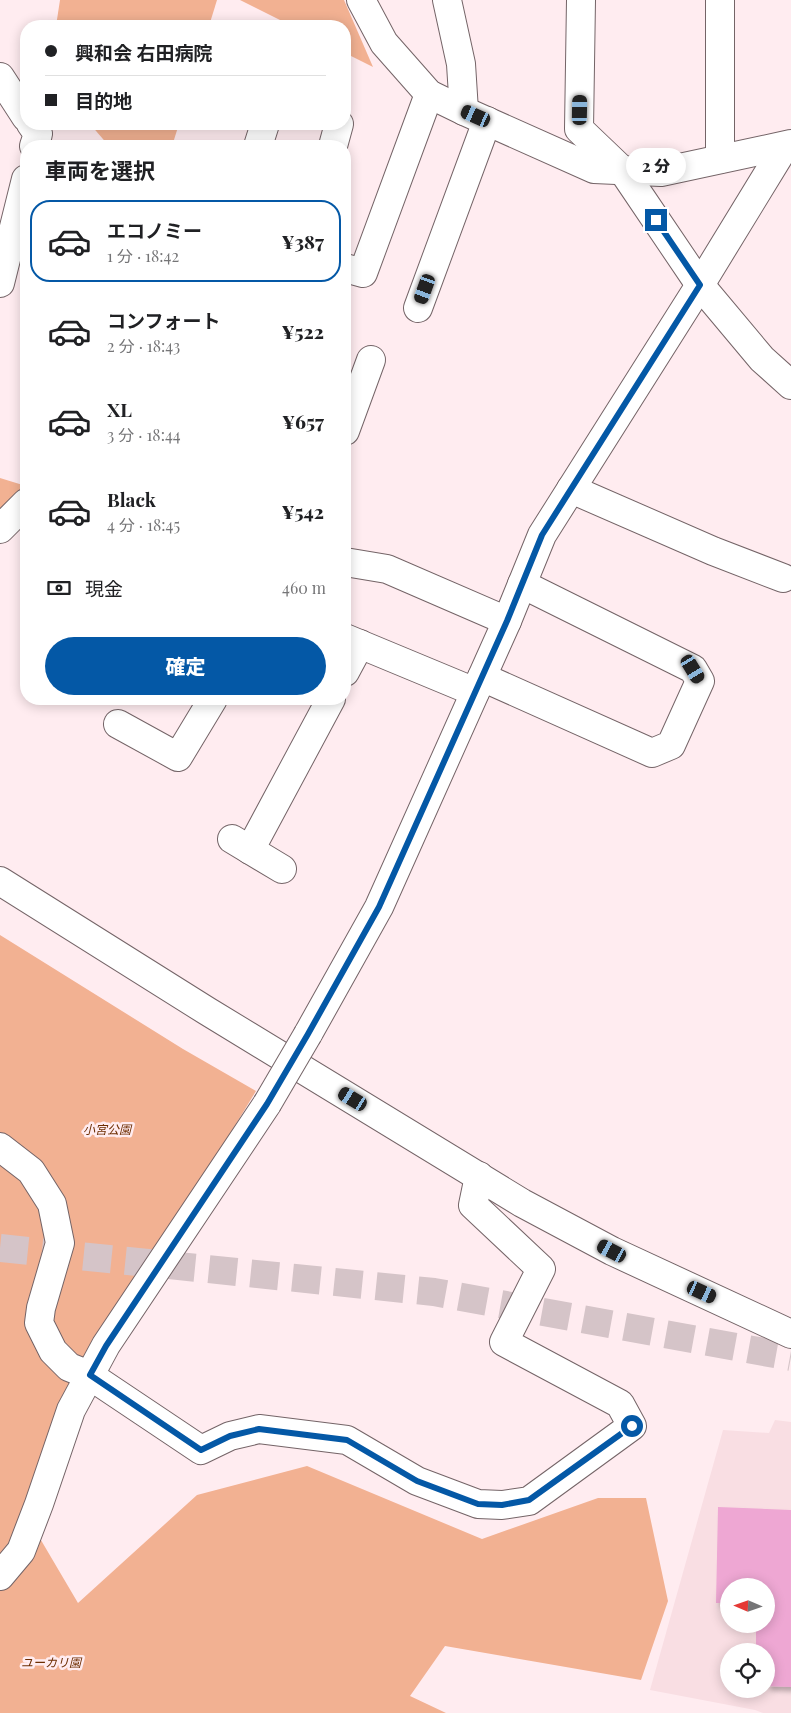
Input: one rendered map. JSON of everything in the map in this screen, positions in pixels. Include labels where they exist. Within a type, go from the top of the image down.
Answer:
[{"type":"street","points":[[361,0],[384,43],[429,94],[594,169],[661,172],[788,145]]},
{"type":"street","points":[[418,308],[476,116],[461,64],[447,0]]},
{"type":"street","points":[[581,0],[579,129],[623,171],[700,285],[762,359],[791,385]]},
{"type":"street","points":[[720,0],[720,159]]},
{"type":"street","points":[[0,77],[20,107]]},
{"type":"street","points":[[351,270],[364,273],[429,94]]},
{"type":"street","points":[[0,1576],[21,1551],[39,1504],[70,1410],[106,1346],[267,1104],[379,907],[507,621],[542,535],[788,145]]},
{"type":"street","points":[[0,283],[20,203]]},
{"type":"street","points":[[351,414],[371,360]]},
{"type":"street","points":[[571,489],[713,551],[783,578]]},
{"type":"street","points":[[0,529],[20,509]]},
{"type":"street","points":[[351,563],[387,569],[507,621]]},
{"type":"street","points":[[352,641],[479,684],[652,753],[671,745],[700,681],[693,669],[522,584]]},
{"type":"street","points":[[118,724],[178,757],[209,705]]},
{"type":"street","points":[[282,869],[241,845],[327,705]]},
{"type":"street","points":[[0,881],[207,1011],[522,1202],[612,1251],[791,1334]]},
{"type":"street","points":[[0,1147],[31,1171],[52,1204],[60,1243],[38,1323],[52,1351],[69,1367],[90,1375],[201,1450],[230,1436],[259,1429],[347,1440],[417,1481],[478,1504],[502,1505],[529,1500],[632,1426],[620,1404],[504,1342],[541,1269],[472,1205],[479,1176]]},
{"type":"shaded area","points":[[775,1420],[791,1422],[791,1713],[763,1713],[650,1690],[723,1430],[769,1433]]},
{"type":"green space","points":[[60,0],[217,0],[211,20],[57,20]]},
{"type":"green space","points":[[240,0],[344,0],[373,67],[351,56],[351,20],[280,20]]},
{"type":"green space","points":[[95,130],[177,130],[174,140],[104,140]]},
{"type":"green space","points":[[0,478],[20,484],[20,509],[0,529]]},
{"type":"green space","points":[[0,935],[183,1049],[256,1091],[143,1277],[25,1513],[78,1603],[197,1495],[307,1466],[482,1539],[598,1498],[646,1498],[668,1601],[641,1680],[445,1646],[410,1696],[446,1713],[0,1713]]},
{"type":"building","points":[[718,1507],[791,1510],[791,1687],[775,1686],[775,1643],[756,1643],[756,1633],[775,1633],[775,1578],[720,1578],[720,1603],[716,1603]]},
{"type":"tunnel","points":[[0,1248],[434,1292],[791,1357]]},
{"type":"route","points":[[632,1426],[529,1500],[502,1505],[478,1504],[417,1481],[347,1440],[259,1429],[230,1436],[201,1450],[90,1375],[106,1346],[267,1104],[308,1034],[379,907],[507,621],[542,535],[700,285],[656,220]]},
{"type":"park label","name":"小宮公園","points":[[107,1129]]},
{"type":"park label","name":"ユーカリ園","points":[[51,1662]]}]
